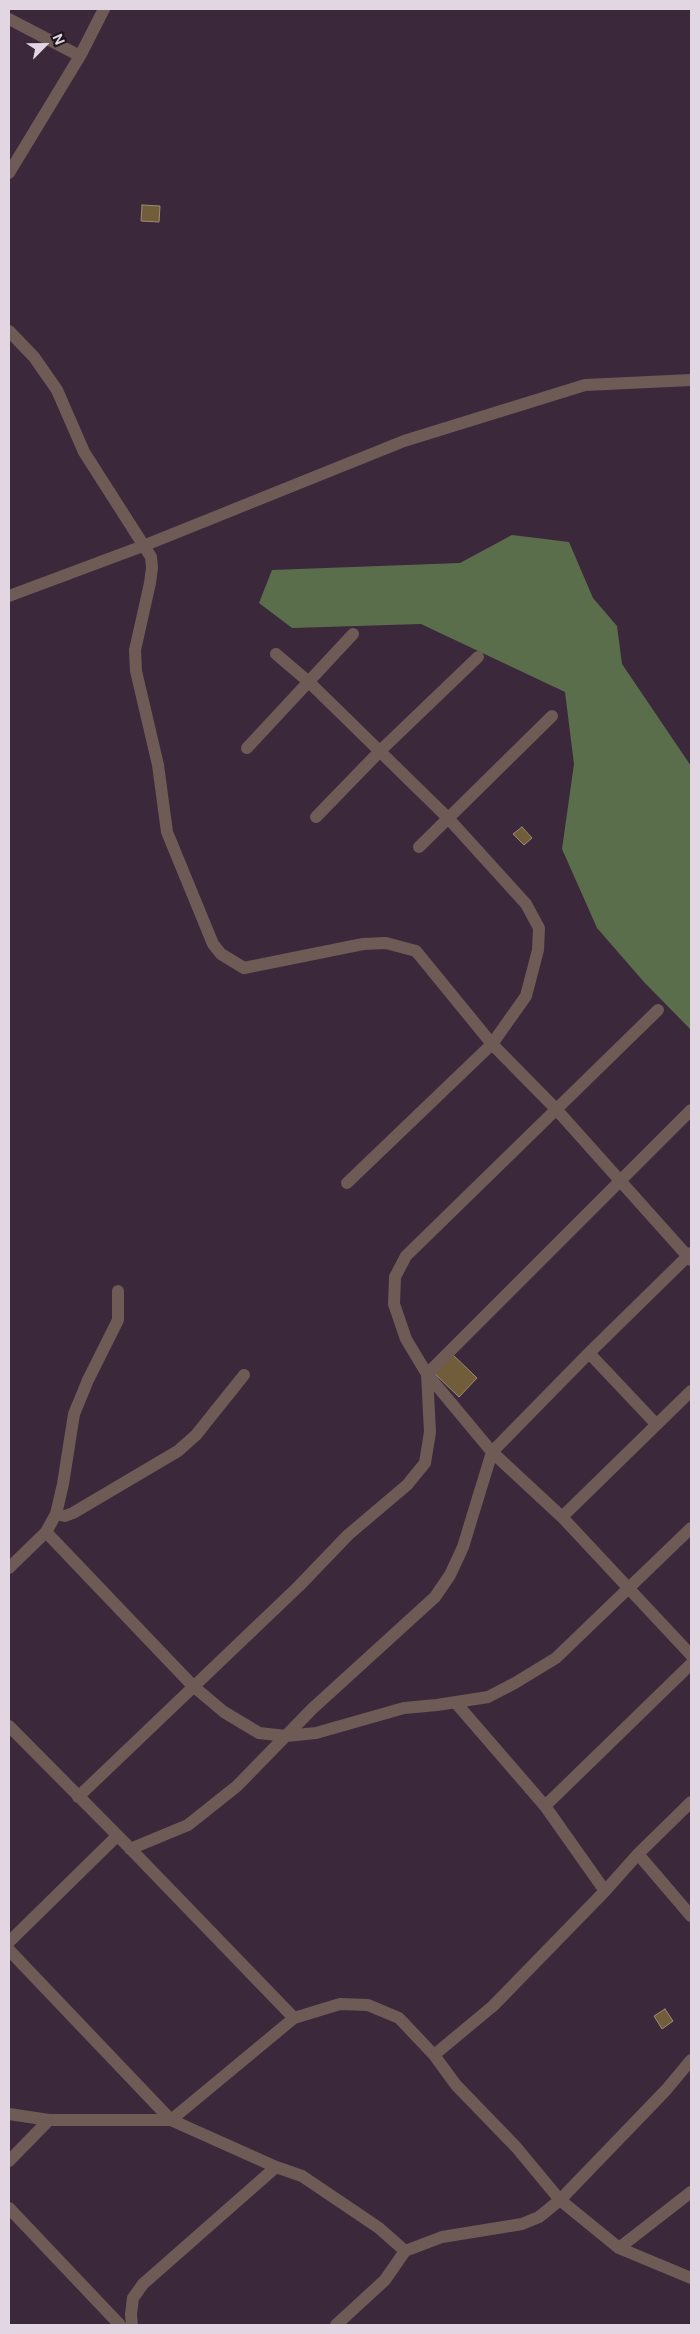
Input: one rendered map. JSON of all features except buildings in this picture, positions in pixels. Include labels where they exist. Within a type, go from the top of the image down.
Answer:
[{"type":"street","points":[[9,173],[80,56],[104,9]]},
{"type":"street","points":[[9,19],[80,56]]},
{"type":"street","points":[[9,331],[34,357],[57,390],[84,452],[150,557],[152,568],[148,598],[135,650],[136,671],[158,765],[167,832],[213,944],[221,954],[244,968],[363,944],[386,943],[409,948],[421,955],[433,974],[492,1044],[556,1109],[620,1182],[690,1256],[588,1353],[492,1452],[463,1547],[450,1575],[435,1597],[312,1709],[237,1786],[188,1826],[130,1849]]},
{"type":"street","points":[[9,596],[143,546],[404,441],[585,385],[691,380]]},
{"type":"street","points":[[247,748],[310,683],[353,634]]},
{"type":"street","points":[[276,654],[310,683],[448,818],[526,904],[539,928],[538,950],[526,996],[492,1044],[347,1183]]},
{"type":"street","points":[[316,816],[380,751],[478,657]]},
{"type":"street","points":[[419,846],[552,716]]},
{"type":"street","points":[[658,1010],[406,1256],[395,1277],[394,1304],[406,1339],[427,1374],[492,1452],[562,1517],[691,1655]]},
{"type":"street","points":[[78,1797],[299,1586],[348,1535],[407,1485],[425,1463],[430,1432],[427,1374],[691,1110]]},
{"type":"street","points":[[9,1568],[46,1532],[56,1514],[63,1484],[74,1414],[88,1380],[118,1320],[118,1291]]},
{"type":"street","points":[[588,1353],[656,1424]]},
{"type":"street","points":[[56,1514],[65,1516],[73,1513],[178,1451],[196,1436],[244,1375]]},
{"type":"street","points":[[562,1517],[691,1391]]},
{"type":"street","points":[[46,1532],[193,1686],[224,1712],[258,1733],[286,1736],[316,1733],[404,1708],[488,1697],[556,1658],[691,1528]]},
{"type":"street","points":[[545,1806],[691,1664]]},
{"type":"street","points":[[456,1702],[545,1806],[606,1891]]},
{"type":"street","points":[[9,1726],[294,2018]]},
{"type":"street","points":[[434,2055],[493,2006],[606,1891],[638,1854],[691,1802]]},
{"type":"street","points":[[9,1942],[117,1836]]},
{"type":"street","points":[[638,1854],[691,1916]]},
{"type":"street","points":[[9,1950],[171,2120],[276,2168],[302,2176],[379,2228],[405,2252]]},
{"type":"street","points":[[9,2114],[49,2120],[171,2120],[294,2018],[340,2004],[368,2005],[399,2018],[434,2055],[456,2085],[516,2148],[560,2200],[619,2248],[691,2278]]},
{"type":"street","points":[[336,2325],[384,2280],[405,2252],[442,2237],[522,2224],[539,2217],[560,2200],[666,2090],[691,2060]]},
{"type":"street","points":[[9,2161],[49,2120]]},
{"type":"street","points":[[132,2325],[130,2314],[134,2298],[143,2284],[276,2168]]},
{"type":"street","points":[[619,2248],[691,2192]]},
{"type":"street","points":[[9,2208],[120,2325]]},
{"type":"green space","points":[[512,535],[569,542],[593,598],[617,626],[622,664],[691,766],[691,1030],[644,982],[597,928],[562,849],[574,764],[565,692],[421,624],[292,628],[259,603],[272,570],[460,563]]}]
